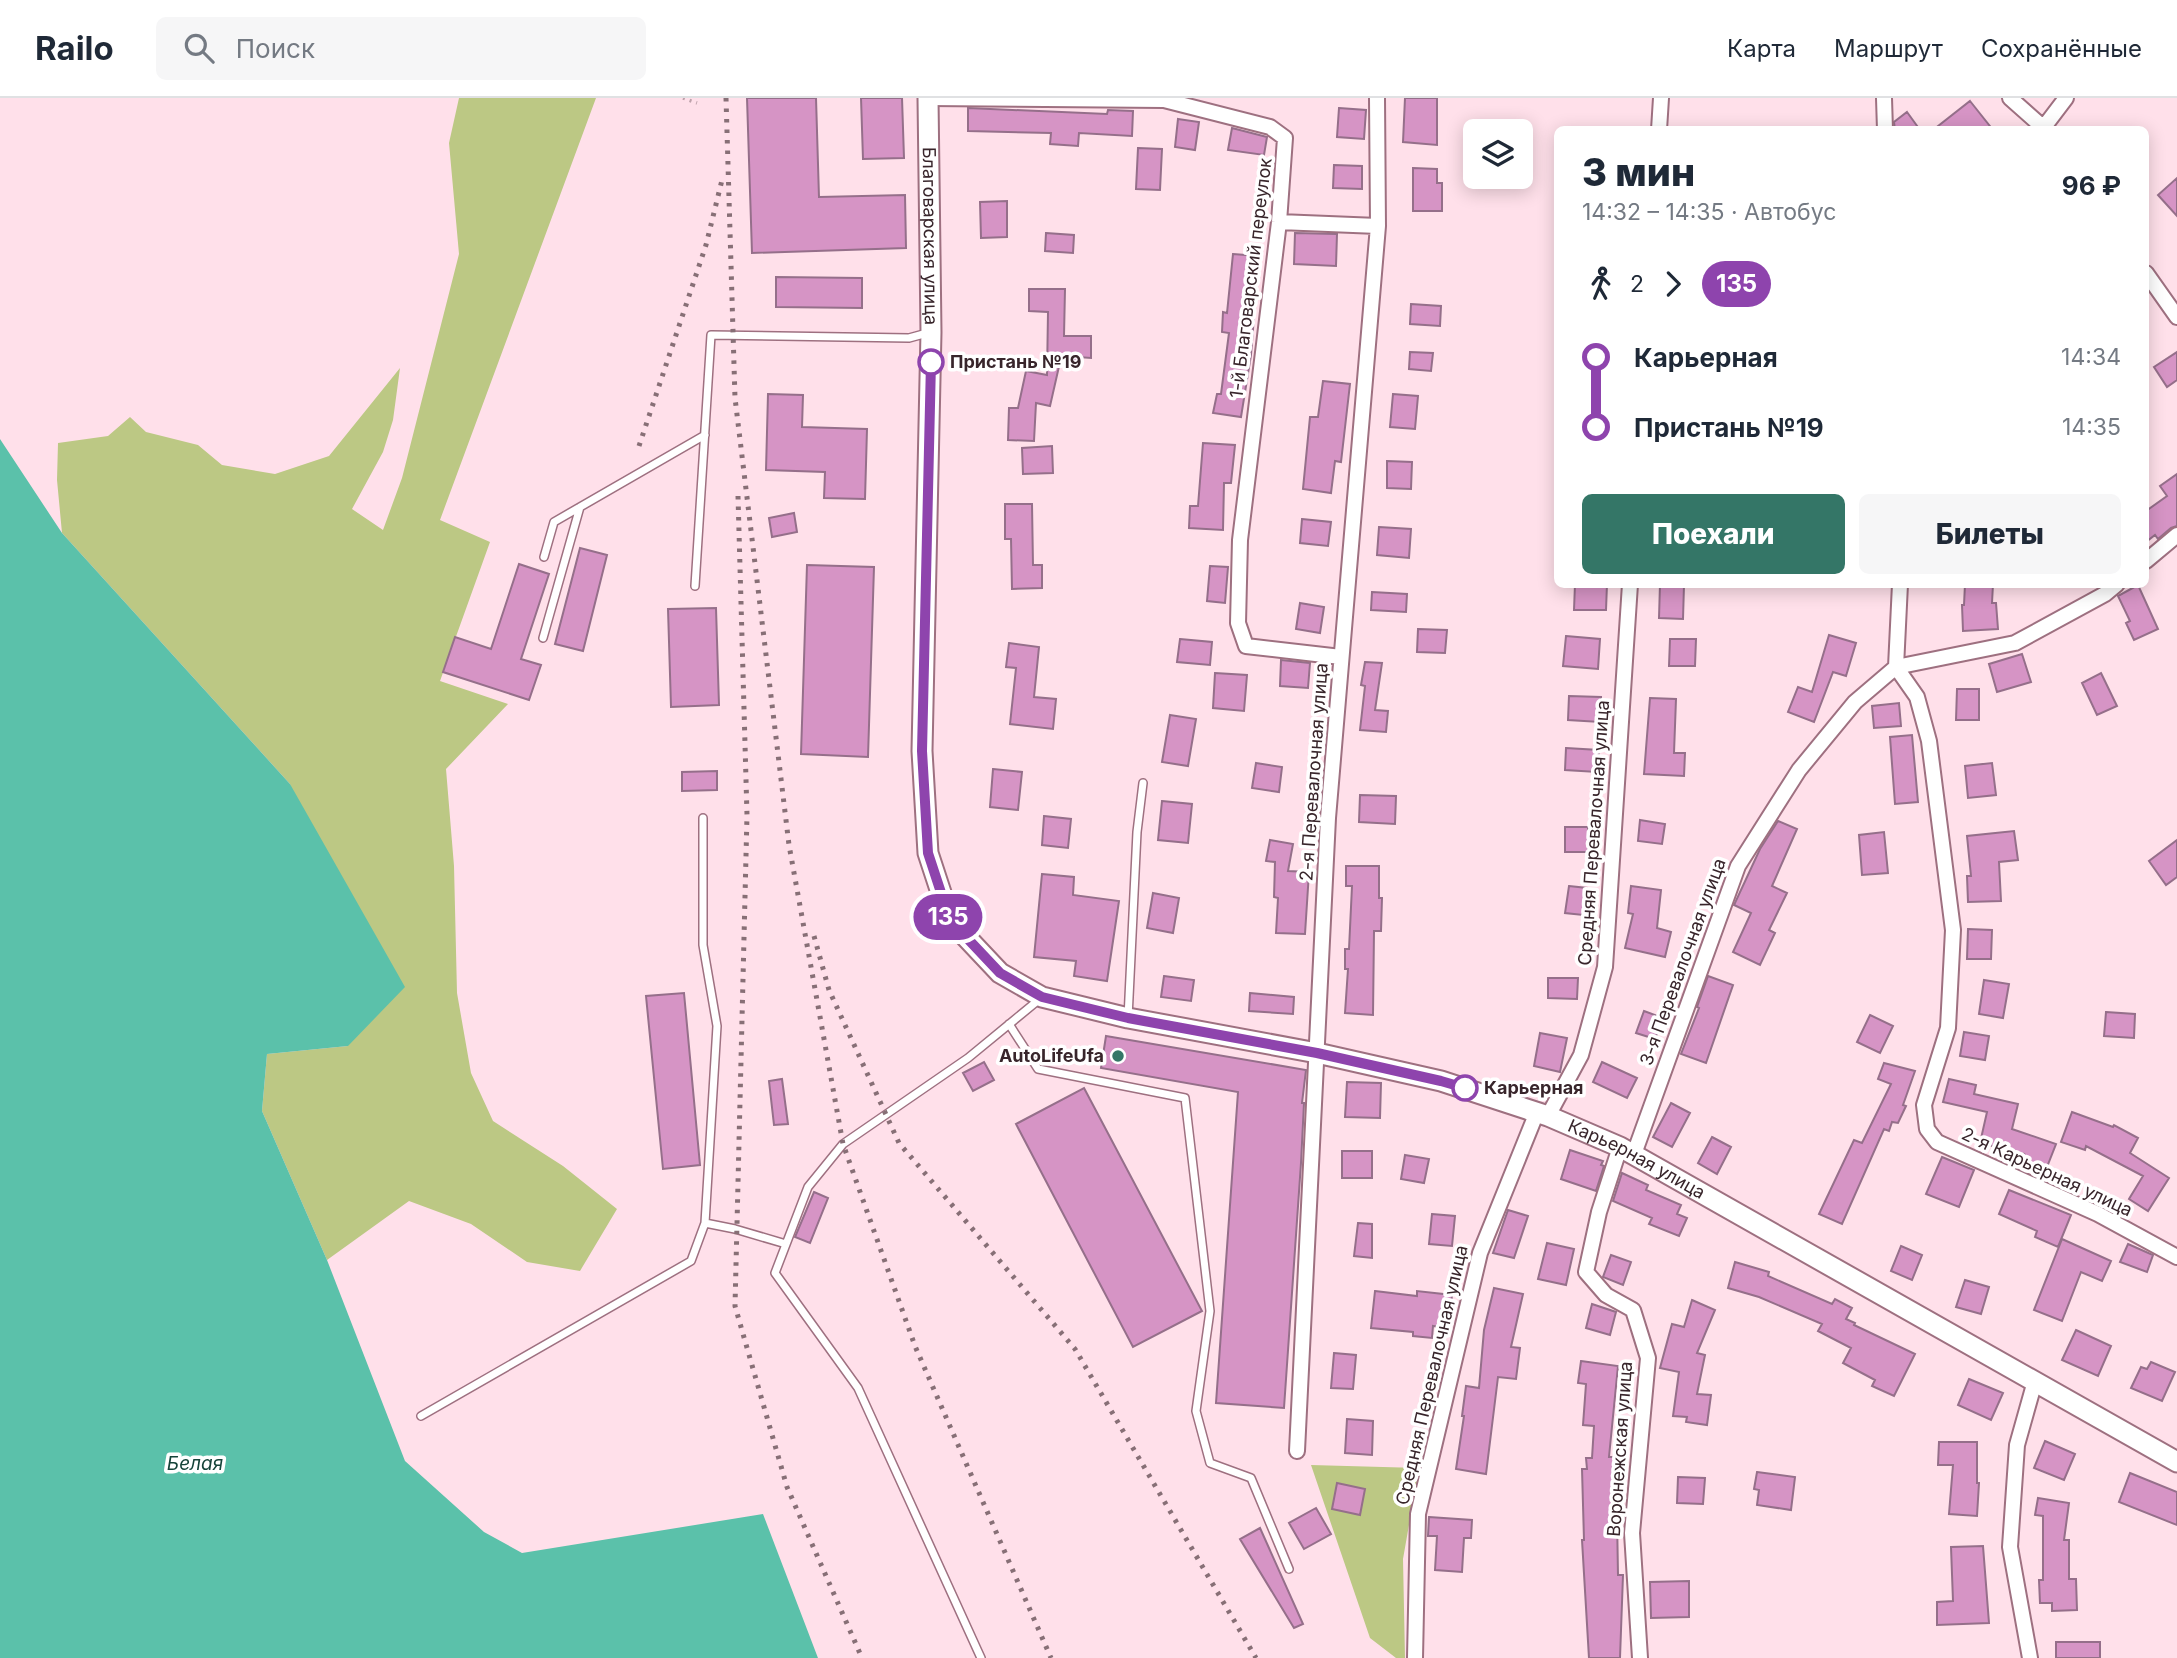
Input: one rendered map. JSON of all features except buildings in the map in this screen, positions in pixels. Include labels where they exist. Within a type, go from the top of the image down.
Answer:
[{"type":"street","name":"1-й Благоварский переулок","points":[[928,98],[1164,100],[1270,127],[1284,138],[1279,222],[1241,527],[1238,623],[1246,646],[1341,657]]},
{"type":"street","name":"Благоварская улица","points":[[928,98],[931,332],[922,751],[928,853],[950,920],[1000,973],[1042,997]]},
{"type":"street","name":"2-я Перевалочная улица","points":[[1297,1451],[1328,818],[1378,226],[1377,98]]},
{"type":"street","points":[[1659,126],[1661,98]]},
{"type":"street","points":[[1884,98],[1885,126]]},
{"type":"street","points":[[2010,98],[2043,126]]},
{"type":"street","points":[[2046,126],[2066,98]]},
{"type":"street","points":[[1279,222],[1378,226]]},
{"type":"street","points":[[2149,277],[2177,317]]},
{"type":"street","points":[[2149,558],[2177,535]]},
{"type":"street","name":"Средняя Перевалочная улица","points":[[1415,1658],[1418,1514],[1480,1253],[1543,1114],[1581,1055],[1605,967],[1630,588]]},
{"type":"street","points":[[1900,588],[1896,667],[2015,643],[2112,588]]},
{"type":"street","name":"2-я Карьерная улица","points":[[1896,667],[1917,697],[1929,741],[1953,930],[1948,1028],[1924,1105],[1927,1129],[1937,1142],[2098,1214],[2177,1257]]},
{"type":"street","name":"3-я Перевалочная улица","points":[[1627,1150],[1738,866],[1799,770],[1855,702],[1896,667]]},
{"type":"street","name":"Карьерная улица","points":[[1042,997],[1128,1018],[1317,1053],[1441,1081],[1543,1114],[1627,1150],[2177,1462]]},
{"type":"street","name":"Воронежская улица","points":[[1627,1150],[1599,1212],[1586,1272],[1606,1295],[1633,1310],[1647,1358],[1632,1533],[1640,1658]]},
{"type":"street","points":[[2030,1658],[2010,1547],[2017,1444],[2035,1381]]},
{"type":"lane","points":[[695,586],[711,335],[909,338],[931,332]]},
{"type":"lane","points":[[544,557],[554,522],[705,435]]},
{"type":"lane","points":[[543,638],[580,507]]},
{"type":"lane","points":[[1128,1018],[1137,832],[1143,783]]},
{"type":"lane","points":[[421,1416],[691,1261],[705,1223],[717,1026],[703,946],[703,818]]},
{"type":"lane","points":[[981,1658],[858,1388],[775,1273],[808,1187],[843,1144],[968,1058],[1042,997]]},
{"type":"lane","points":[[1009,1024],[1038,1069],[1185,1098],[1210,1311],[1196,1411],[1210,1463],[1251,1478],[1289,1569]]},
{"type":"lane","points":[[705,1223],[786,1244]]},
{"type":"path","points":[[683,98],[697,103]]},
{"type":"shaded area","points":[[459,98],[596,98],[440,520],[490,542],[440,681],[508,704],[446,769],[454,866],[457,993],[471,1073],[493,1121],[563,1166],[617,1209],[580,1271],[527,1262],[471,1224],[409,1201],[327,1260],[262,1111],[267,1054],[348,1046],[290,784],[62,533],[57,480],[58,443],[108,436],[130,417],[146,432],[198,445],[222,465],[275,474],[329,456],[400,368],[393,420],[383,452],[352,509],[383,530],[402,478],[459,254],[449,143]]},
{"type":"shaded area","points":[[1311,1465],[1419,1468],[1403,1559],[1405,1658],[1396,1658],[1370,1638]]},
{"type":"water","name":"Белая","points":[[0,439],[62,533],[290,784],[405,987],[348,1046],[267,1054],[262,1111],[327,1260],[405,1461],[484,1532],[522,1553],[763,1514],[818,1658],[0,1658]]},
{"type":"railway","points":[[726,98],[735,398],[789,845],[843,1144],[915,1346],[1051,1658]]},
{"type":"railway","points":[[639,446],[706,245],[722,180]]},
{"type":"railway","points":[[738,496],[747,815],[735,1306],[787,1487],[862,1658]]},
{"type":"railway","points":[[814,936],[829,990],[899,1143],[1075,1349],[1256,1658]]},
{"type":"bus line","name":"135","points":[[931,362],[922,751],[928,853],[950,920],[1000,973],[1042,997],[1128,1018],[1317,1053],[1465,1088]]},
{"type":"place","name":"Пристань №19","points":[[931,362]]},
{"type":"place","name":"AutoLifeUfa","points":[[1118,1056]]},
{"type":"place","name":"Карьерная","points":[[1465,1088]]}]
